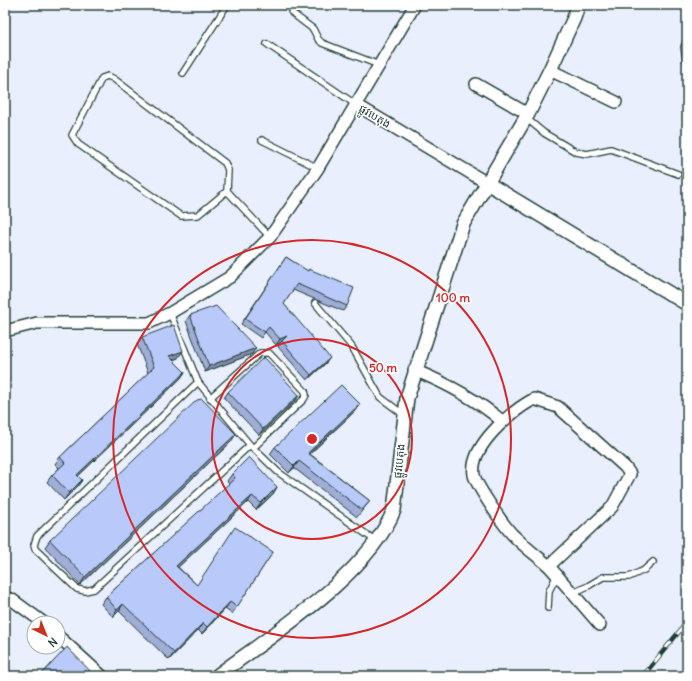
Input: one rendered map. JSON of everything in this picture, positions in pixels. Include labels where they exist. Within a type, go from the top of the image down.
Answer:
[{"type":"street","points":[[5,331],[37,323],[149,323],[170,313],[230,277],[270,237],[318,168],[415,5]]},
{"type":"street","name":"ផ្លូវបេតុង","points":[[217,676],[325,595],[362,558],[377,541],[387,526],[394,510],[404,415],[414,370],[463,224],[527,116],[574,18],[578,5]]},
{"type":"street","points":[[550,70],[616,102]]},
{"type":"street","points":[[476,84],[527,116]]},
{"type":"street","name":"ផ្លូវបេតុង","points":[[355,104],[687,304]]},
{"type":"street","points":[[414,370],[441,381],[482,405],[502,421]]},
{"type":"street","points":[[549,566],[612,507],[630,474],[625,466],[558,407],[547,402],[534,399],[502,421],[479,451],[474,463],[474,475],[478,484],[513,536],[549,566],[600,625]]},
{"type":"street","points":[[11,599],[33,615]]},
{"type":"street","points":[[66,643],[102,676]]},
{"type":"lane","points":[[183,73],[227,5]]},
{"type":"lane","points":[[292,14],[313,29],[322,43],[379,65]]},
{"type":"lane","points":[[687,40],[684,47],[687,63]]},
{"type":"lane","name":"ផ្លូវបេតុង","points":[[267,44],[355,104]]},
{"type":"lane","points":[[227,191],[198,215],[181,216],[78,144],[72,134],[102,78],[108,76],[114,79],[225,163],[228,170],[227,191],[270,237]]},
{"type":"lane","points":[[687,81],[687,90]]},
{"type":"lane","points":[[527,116],[544,133],[576,152],[587,154],[611,149],[678,174]]},
{"type":"lane","points":[[262,140],[318,168]]},
{"type":"lane","points":[[315,302],[352,347],[380,397],[404,415]]},
{"type":"lane","points":[[170,313],[198,382],[251,446],[278,472],[377,541]]},
{"type":"lane","points":[[198,382],[37,536],[34,545],[35,550],[77,589],[85,591],[94,589],[304,399],[306,395],[305,391],[269,353],[265,352],[260,353],[210,398]]},
{"type":"lane","points":[[573,593],[588,586],[603,576],[629,577],[644,570],[653,562]]},
{"type":"lane","points":[[548,608],[549,590],[557,575]]},
{"type":"building","points":[[286,257],[308,271],[309,269],[354,288],[347,306],[297,284],[284,304],[330,358],[311,375],[282,341],[287,336],[280,339],[269,327],[265,332],[245,319]]},
{"type":"building","points":[[216,306],[256,348],[209,366],[190,315]]},
{"type":"building","points":[[174,325],[183,351],[169,356],[185,372],[77,475],[82,480],[69,493],[52,475],[65,463],[60,457],[154,367],[142,337]]},
{"type":"building","points":[[264,357],[299,395],[263,429],[228,392]]},
{"type":"building","points":[[341,385],[360,404],[308,453],[370,501],[362,510],[299,461],[294,466],[275,447]]},
{"type":"building","points":[[202,399],[236,434],[85,577],[50,540],[197,400]]},
{"type":"building","points":[[249,457],[277,487],[261,503],[252,496],[176,566],[197,585],[235,527],[273,552],[237,607],[230,602],[207,627],[203,623],[174,653],[123,604],[117,610],[106,597],[235,478],[232,474]]},
{"type":"building","points":[[67,647],[95,676],[40,676],[60,655],[66,655]]},
{"type":"railway","points":[[643,676],[687,622]]}]
